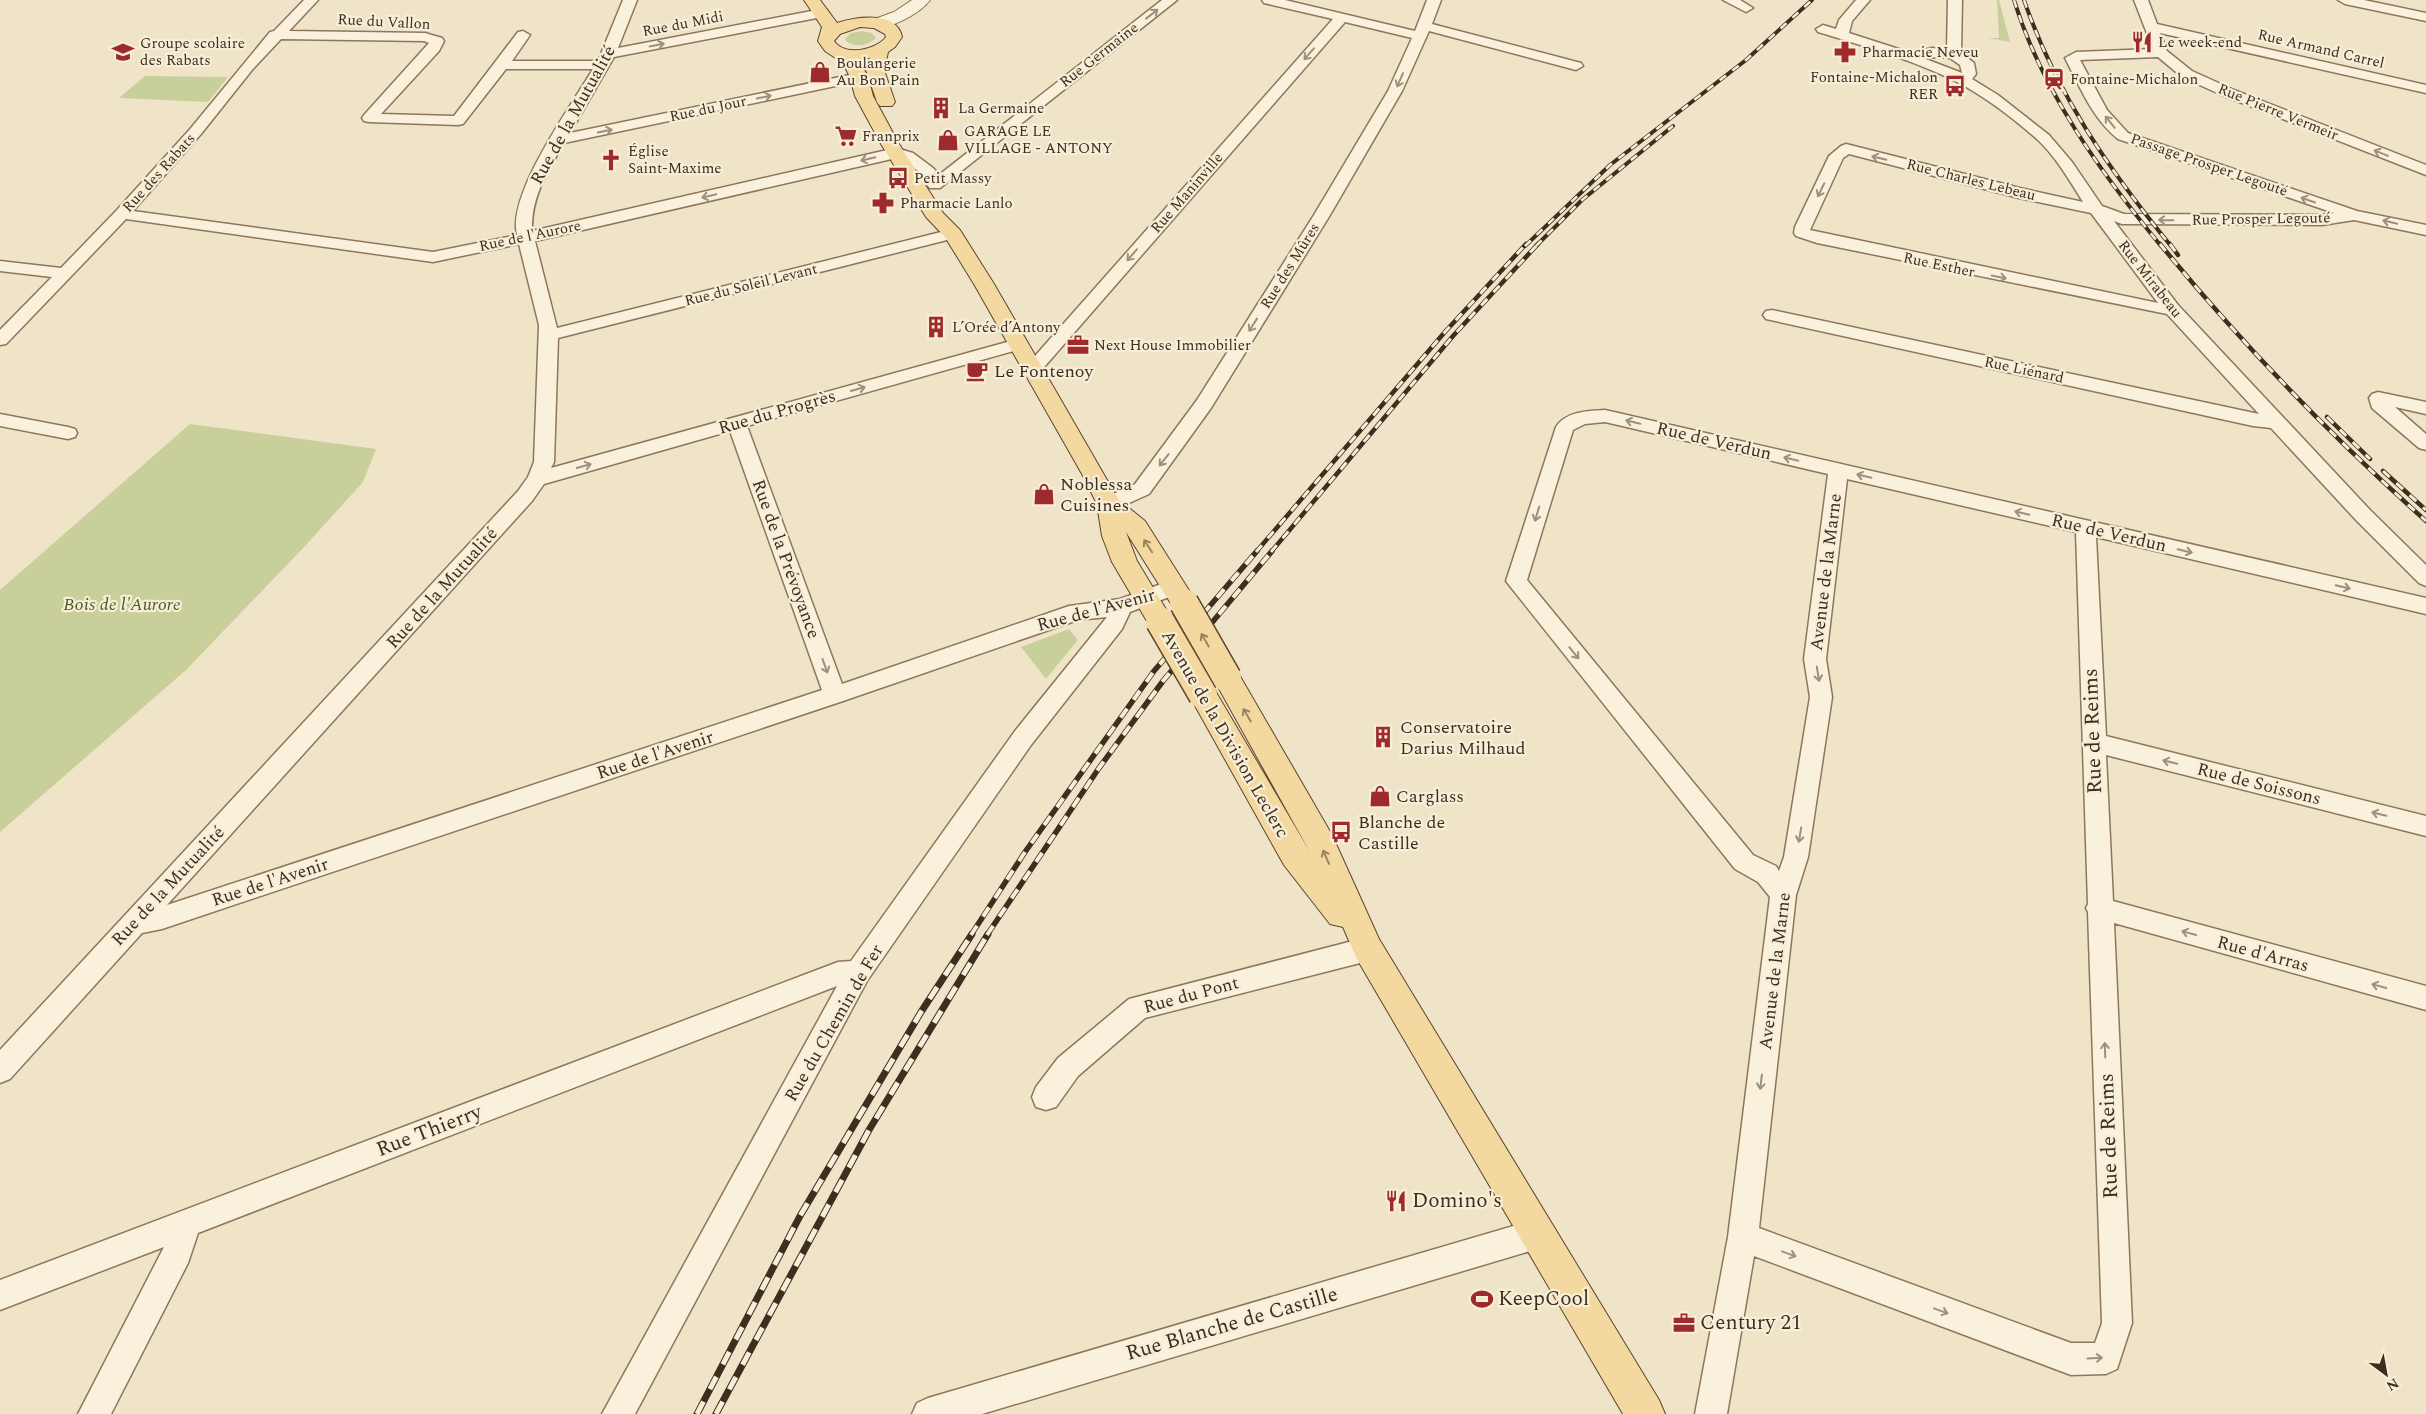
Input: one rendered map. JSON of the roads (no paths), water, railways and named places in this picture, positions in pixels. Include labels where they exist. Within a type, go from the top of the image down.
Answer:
[{"type":"main road","points":[[812,0],[832,6],[856,21],[889,28],[894,37],[887,46],[880,50],[860,54],[840,53]]},
{"type":"main road","points":[[828,36],[832,6]]},
{"type":"main road","points":[[828,36],[846,25],[870,23]]},
{"type":"main road","name":"Avenue de la Division Leclerc","points":[[828,36],[828,46],[850,60],[859,77],[864,96],[896,153],[936,217],[953,234],[1033,369],[1109,504],[1136,527],[1179,595],[1321,844],[1368,949],[1645,1414]]},
{"type":"main road","name":"Avenue de la Division Leclerc","points":[[880,50],[875,70],[882,92],[898,124],[931,178],[948,215],[953,234]]},
{"type":"main road","name":"Avenue de la Division Leclerc","points":[[1109,504],[1114,536],[1125,562],[1295,856],[1368,949]]},
{"type":"street","name":"Rue des Rabats","points":[[0,340],[122,214],[196,131],[275,35],[311,0]]},
{"type":"street","name":"Rue de la Mutualité","points":[[0,1070],[400,634],[525,496],[537,479],[544,462],[548,335],[525,238],[526,203],[535,179],[606,60],[630,0]]},
{"type":"street","points":[[870,23],[898,18],[910,12],[922,0]]},
{"type":"street","points":[[894,37],[926,0]]},
{"type":"street","name":"Rue Germaine","points":[[931,178],[1170,0]]},
{"type":"street","points":[[1269,0],[1341,18],[1422,31],[1576,66]]},
{"type":"street","name":"Rue des Mûres","points":[[1109,504],[1142,489],[1204,404],[1366,142],[1395,91],[1434,0]]},
{"type":"street","points":[[1730,0],[1746,8]]},
{"type":"street","points":[[1841,36],[1840,32],[1846,20],[1863,0]]},
{"type":"street","points":[[1954,54],[1955,0]]},
{"type":"street","name":"Rue Pierre Vermeir","points":[[2140,0],[2161,53],[2174,66],[2198,80],[2426,170]]},
{"type":"street","points":[[2345,0],[2426,17]]},
{"type":"street","name":"Rue du Midi","points":[[606,60],[832,6]]},
{"type":"street","name":"Rue Maninville","points":[[1033,369],[1341,18]]},
{"type":"street","name":"Rue Armand Carrel","points":[[2151,27],[2426,89]]},
{"type":"street","name":"Rue Mirabeau","points":[[1823,29],[1898,53],[1962,79],[1993,98],[2044,138],[2067,165],[2096,209],[2172,309],[2363,515],[2426,578]]},
{"type":"street","name":"Rue du Vallon","points":[[275,35],[425,37],[437,41],[434,48],[369,118],[458,121],[523,35]]},
{"type":"street","points":[[1910,59],[1917,55],[1934,52],[1954,54],[1967,63],[1969,74],[1962,79]]},
{"type":"street","name":"Passage Prosper Legouté","points":[[2161,53],[2076,56],[2072,58],[2101,111],[2113,127],[2123,136],[2354,215]]},
{"type":"street","points":[[502,65],[606,60]]},
{"type":"street","name":"Rue du Jour","points":[[557,140],[859,77]]},
{"type":"street","name":"Rue Charles Lebeau","points":[[1846,150],[2019,193],[2096,209]]},
{"type":"street","name":"Rue Esther","points":[[1846,150],[1837,156],[1803,227],[1802,233],[1984,274],[2151,307],[2172,309]]},
{"type":"street","points":[[896,153],[908,156],[931,178]]},
{"type":"street","name":"Rue de l'Aurore","points":[[122,214],[433,257],[525,238],[896,153]]},
{"type":"street","name":"Rue Prosper Legouté","points":[[2096,209],[2122,219],[2322,220],[2354,215],[2426,230]]},
{"type":"street","name":"Rue du Soleil Levant","points":[[548,335],[953,234]]},
{"type":"street","points":[[0,266],[64,273]]},
{"type":"street","name":"Rue Liénard","points":[[1772,316],[2253,420],[2276,422]]},
{"type":"street","name":"Rue du Progrès","points":[[537,479],[1018,344]]},
{"type":"street","points":[[2426,408],[2378,398],[2378,404],[2426,444]]},
{"type":"street","name":"Rue de Verdun","points":[[1783,895],[1767,874],[1744,862],[1516,581],[1565,427],[1580,418],[1605,416],[2426,606]]},
{"type":"street","points":[[0,420],[68,433]]},
{"type":"street","name":"Rue de la Prévoyance","points":[[736,423],[835,695]]},
{"type":"street","name":"Avenue de la Marne","points":[[1711,1414],[1743,1237],[1783,895],[1796,857],[1822,697],[1815,659],[1838,470]]},
{"type":"street","name":"Rue de Reims","points":[[1743,1237],[2071,1359],[2106,1358],[2117,1323],[2086,528]]},
{"type":"street","name":"Rue de l'Avenir","points":[[134,924],[162,918],[835,695],[1077,612],[1122,607],[1146,598],[1179,595]]},
{"type":"street","name":"Rue du Chemin de Fer","points":[[618,1414],[858,972],[1023,738],[1114,623],[1122,607]]},
{"type":"street","name":"Rue de Soissons","points":[[2093,742],[2426,826]]},
{"type":"street","name":"Rue d'Arras","points":[[2100,908],[2426,998]]},
{"type":"street","name":"Rue du Pont","points":[[1046,1097],[1068,1067],[1138,1008],[1368,949]]},
{"type":"street","name":"Rue Thierry","points":[[0,1295],[838,974],[858,972]]},
{"type":"street","points":[[94,1414],[177,1252],[188,1224]]},
{"type":"street","name":"Rue Blanche de Castille","points":[[928,1414],[1537,1234]]},
{"type":"railway","points":[[1525,246],[1610,165],[1746,60],[1812,0]]},
{"type":"railway","points":[[2014,0],[2040,67],[2075,130],[2117,190],[2161,246]]},
{"type":"railway","points":[[2024,0],[2037,34],[2068,99],[2126,189],[2171,246]]},
{"type":"railway","points":[[1538,244],[1582,200],[1673,126]]},
{"type":"railway","points":[[1256,552],[1444,333],[1526,244]]},
{"type":"railway","points":[[1271,552],[1453,336],[1538,244]]},
{"type":"railway","points":[[2160,244],[2222,317],[2288,388],[2356,456],[2426,521]]},
{"type":"railway","points":[[2170,244],[2178,255]]},
{"type":"railway","points":[[2327,417],[2370,459]]},
{"type":"railway","points":[[2383,471],[2426,510]]},
{"type":"railway","points":[[971,935],[1025,852],[1154,671],[1257,551]]},
{"type":"railway","points":[[987,935],[1099,768],[1163,681],[1272,551]]},
{"type":"railway","points":[[697,1414],[800,1216],[921,1012],[972,934]]},
{"type":"railway","points":[[716,1414],[869,1130],[988,934]]},
{"type":"place","name":"Le week-end","points":[[2142,42]]},
{"type":"place","name":"Groupe scolaire des Rabats","points":[[123,52]]},
{"type":"place","name":"Pharmacie Neveu","points":[[1845,52]]},
{"type":"place","name":"Boulangerie Au Bon Pain","points":[[820,72]]},
{"type":"place","name":"Fontaine-Michalon","points":[[2054,79]]},
{"type":"place","name":"Fontaine-Michalon RER","points":[[1955,86]]},
{"type":"place","name":"La Germaine","points":[[941,108]]},
{"type":"place","name":"Franprix","points":[[846,136]]},
{"type":"place","name":"GARAGE LE VILLAGE - ANTONY","points":[[948,140]]},
{"type":"place","name":"Église Saint-Maxime","points":[[611,160]]},
{"type":"place","name":"Petit Massy","points":[[898,178]]},
{"type":"place","name":"Pharmacie Lanlo","points":[[883,203]]},
{"type":"place","name":"L’Orée d’Antony","points":[[936,327]]},
{"type":"place","name":"Next House Immobilier","points":[[1078,345]]},
{"type":"place","name":"Le Fontenoy","points":[[977,371]]},
{"type":"place","name":"Noblessa Cuisines","points":[[1044,494]]},
{"type":"place","name":"Conservatoire Darius Milhaud","points":[[1383,737]]},
{"type":"place","name":"Carglass","points":[[1380,796]]},
{"type":"place","name":"Blanche de Castille","points":[[1341,832]]},
{"type":"place","name":"Domino's","points":[[1396,1201]]},
{"type":"place","name":"KeepCool","points":[[1482,1299]]},
{"type":"place","name":"Century 21","points":[[1684,1323]]},
{"type":"park label","name":"Bois de l'Aurore","points":[[122,604]]}]
